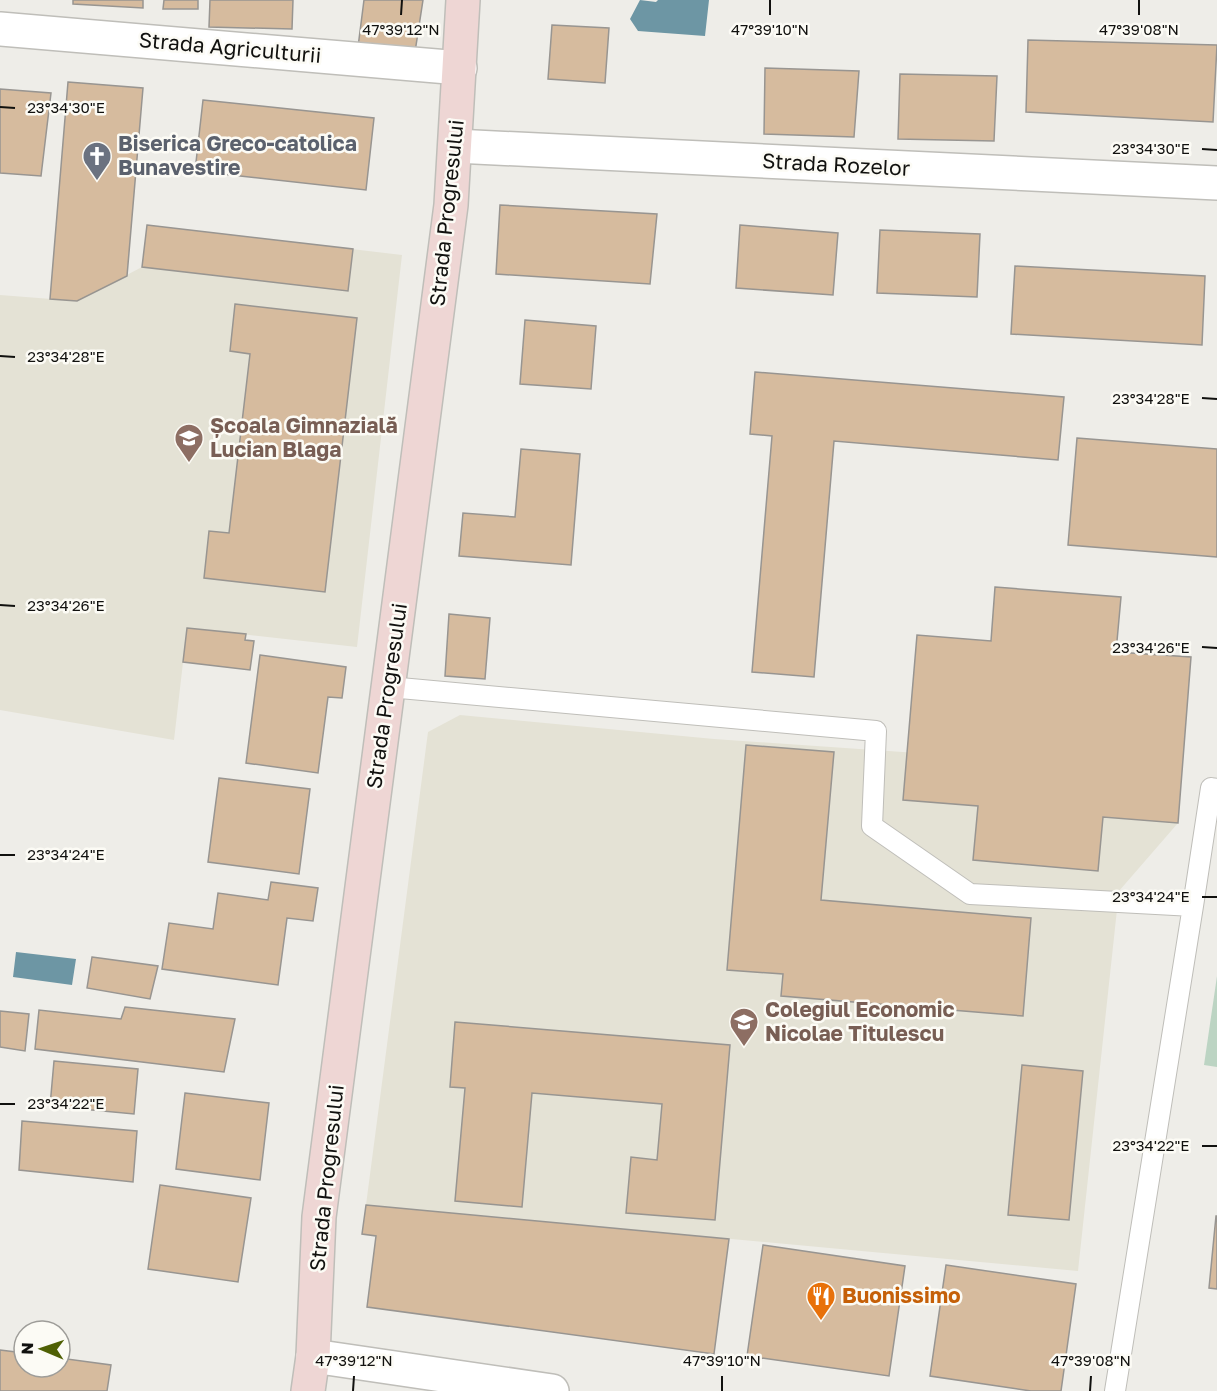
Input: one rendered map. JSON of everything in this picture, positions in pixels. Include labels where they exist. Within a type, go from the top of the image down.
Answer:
[{"type":"street","name":"Strada Progresului","points":[[308,1391],[313,1356],[319,1217],[451,206],[463,0]]},
{"type":"street","name":"Strada Agriculturii","points":[[0,29],[460,68]]},
{"type":"street","name":"Strada Rozelor","points":[[455,146],[1217,183]]},
{"type":"street","points":[[313,1356],[552,1391]]},
{"type":"lane","points":[[388,687],[876,732],[872,825],[970,894],[1192,906]]},
{"type":"lane","points":[[1115,1391],[1211,788],[1217,789]]},
{"type":"shaded area","name":"Școala Gimnazială Lucian Blaga","points":[[147,225],[402,255],[357,647],[187,628],[174,740],[0,710],[0,295],[77,301],[142,267]]},
{"type":"shaded area","name":"Colegiul Economic Nicolae Titulescu","points":[[460,715],[714,739],[1177,771],[1178,823],[1119,891],[1078,1271],[366,1205],[428,732]]},
{"type":"green space","points":[[1217,976],[1217,1067],[1204,1065]]},
{"type":"water","points":[[640,0],[656,2],[658,0],[709,0],[705,36],[638,31],[630,19]]},
{"type":"water","points":[[16,952],[76,959],[72,985],[13,977]]},
{"type":"building","points":[[73,0],[143,0],[143,8],[73,4]]},
{"type":"building","points":[[164,0],[198,0],[198,9],[163,9]]},
{"type":"building","points":[[210,0],[293,0],[292,29],[209,27]]},
{"type":"building","points":[[364,0],[423,0],[415,52],[358,47]]},
{"type":"building","points":[[552,25],[609,28],[605,83],[548,79]]},
{"type":"building","points":[[1028,40],[1217,45],[1213,122],[1026,112]]},
{"type":"building","points":[[765,68],[859,71],[854,137],[764,134]]},
{"type":"building","points":[[900,74],[997,76],[994,141],[898,139]]},
{"type":"building","name":"Biserica Greco-catolica Bunavestire","points":[[68,82],[143,88],[127,276],[77,301],[50,299]]},
{"type":"building","points":[[0,89],[51,93],[41,176],[0,173]]},
{"type":"building","points":[[203,100],[374,118],[366,190],[195,171]]},
{"type":"building","points":[[500,205],[657,214],[650,284],[496,274]]},
{"type":"building","points":[[147,225],[353,249],[348,291],[142,267]]},
{"type":"building","points":[[740,225],[838,233],[833,295],[736,288]]},
{"type":"building","points":[[880,230],[980,234],[977,297],[877,293]]},
{"type":"building","points":[[1015,266],[1205,276],[1202,345],[1011,334]]},
{"type":"building","points":[[235,304],[357,318],[325,592],[204,578],[209,531],[229,533],[250,354],[230,351]]},
{"type":"building","points":[[525,320],[596,326],[591,389],[520,384]]},
{"type":"building","points":[[755,372],[1064,397],[1058,460],[834,441],[814,677],[752,672],[772,436],[750,434]]},
{"type":"building","points":[[1077,438],[1217,449],[1217,557],[1068,545]]},
{"type":"building","points":[[521,449],[580,454],[571,565],[459,556],[463,513],[515,517]]},
{"type":"building","points":[[995,587],[1121,597],[1116,652],[1191,657],[1178,823],[1103,817],[1098,871],[973,860],[978,806],[903,800],[917,635],[991,641]]},
{"type":"building","points":[[449,614],[490,618],[485,679],[445,676]]},
{"type":"building","points":[[187,628],[246,634],[245,640],[254,641],[250,670],[183,662]]},
{"type":"building","points":[[260,655],[346,667],[342,698],[328,697],[318,773],[246,763]]},
{"type":"building","points":[[746,745],[834,752],[821,900],[1031,918],[1023,1016],[781,996],[783,974],[727,970]]},
{"type":"building","points":[[219,778],[310,789],[299,874],[208,862]]},
{"type":"building","points":[[271,882],[318,888],[313,921],[287,918],[278,985],[162,969],[169,923],[213,929],[218,893],[268,900]]},
{"type":"building","points":[[92,957],[158,966],[150,999],[87,988]]},
{"type":"building","points":[[125,1007],[235,1019],[224,1072],[35,1049],[39,1010],[121,1019]]},
{"type":"building","points":[[0,1011],[29,1014],[25,1051],[0,1047]]},
{"type":"building","points":[[455,1022],[730,1045],[715,1220],[626,1213],[631,1157],[657,1160],[662,1104],[532,1093],[522,1207],[455,1201],[465,1088],[450,1087]]},
{"type":"building","points":[[54,1061],[138,1069],[134,1114],[50,1106]]},
{"type":"building","points":[[1022,1065],[1083,1071],[1069,1220],[1008,1215]]},
{"type":"building","points":[[185,1093],[269,1103],[260,1180],[176,1169]]},
{"type":"building","points":[[22,1121],[137,1131],[133,1182],[19,1170]]},
{"type":"building","points":[[160,1185],[251,1198],[238,1282],[148,1269]]},
{"type":"building","points":[[366,1205],[729,1239],[714,1354],[367,1307],[376,1236],[362,1234]]},
{"type":"building","points":[[1217,1216],[1217,1289],[1209,1288]]},
{"type":"building","points":[[763,1245],[905,1266],[889,1376],[747,1356]]},
{"type":"building","points":[[946,1265],[1076,1284],[1061,1391],[1031,1391],[930,1376]]},
{"type":"building","points":[[0,1350],[12,1352],[12,1379],[72,1379],[72,1360],[111,1365],[107,1391],[0,1391]]},
{"type":"place","name":"Biserica Greco-catolica Bunavestire","points":[[97,182]]},
{"type":"place","name":"Școala Gimnazială Lucian Blaga","points":[[189,464]]},
{"type":"place","name":"Colegiul Economic Nicolae Titulescu","points":[[744,1048]]},
{"type":"place","name":"Buonissimo","points":[[821,1322]]}]
